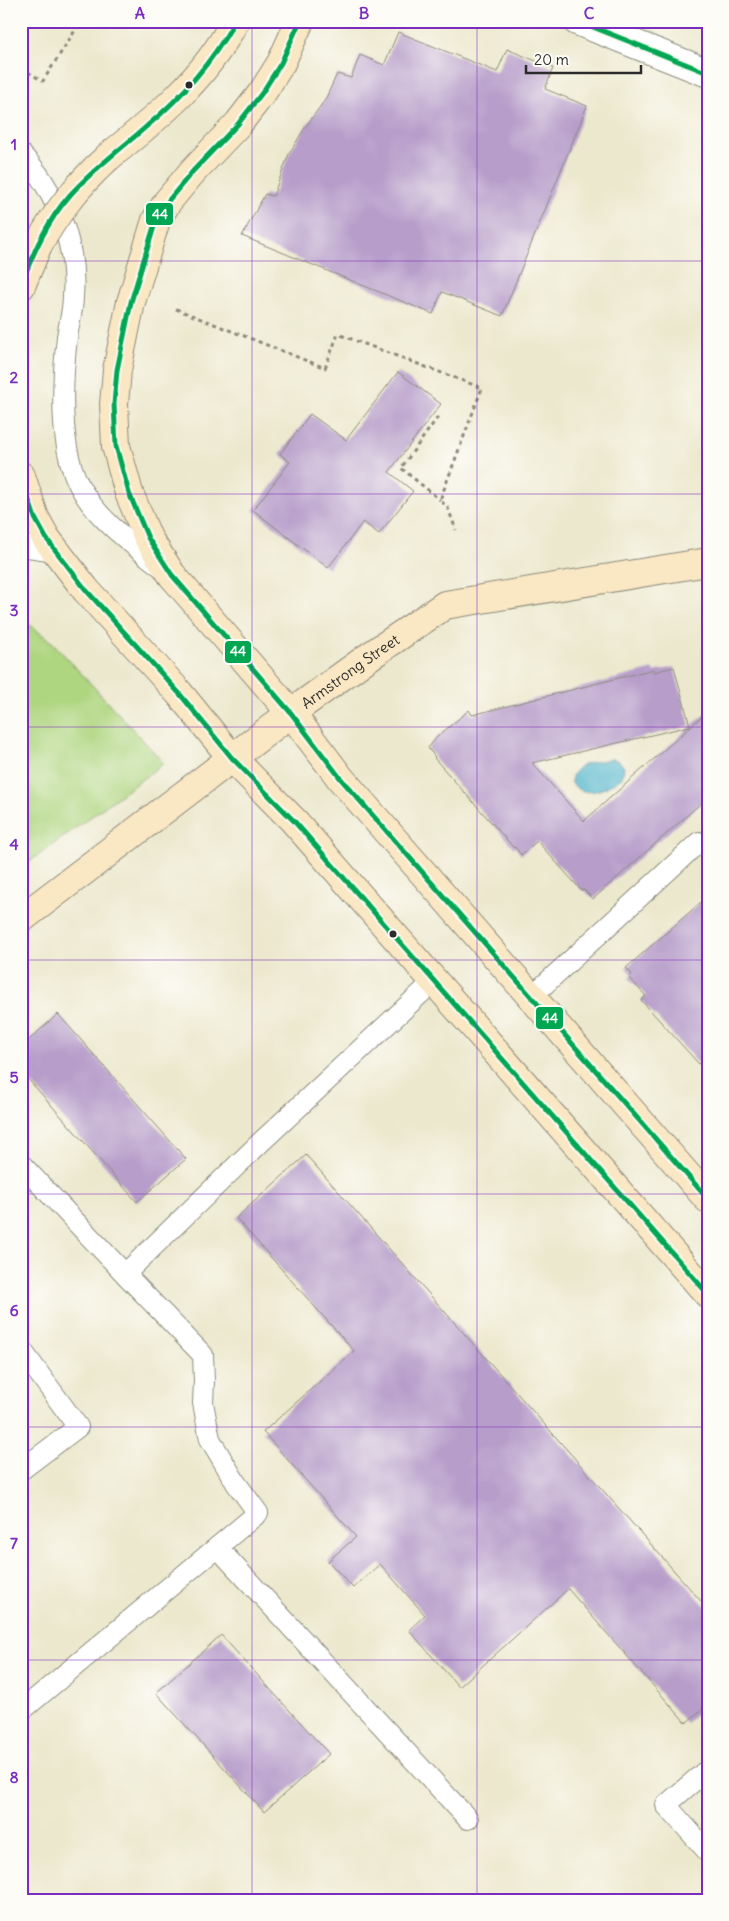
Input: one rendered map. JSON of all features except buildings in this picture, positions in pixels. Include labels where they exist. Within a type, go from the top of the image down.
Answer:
[{"type":"street","points":[[21,286],[37,247],[69,196],[107,158],[159,116],[187,89],[205,69],[235,21]]},
{"type":"street","points":[[300,21],[281,63],[262,93],[238,124],[192,170],[161,212],[150,236],[124,330],[117,370],[114,404],[116,446],[129,493],[144,529],[172,575],[291,714],[341,779],[708,1198]]},
{"type":"street","points":[[578,21],[708,73]]},
{"type":"street","points":[[21,476],[36,518],[46,538],[86,590],[179,693],[232,758],[294,821],[708,1294]]},
{"type":"street","name":"Armstrong Street","points":[[21,920],[291,714],[367,658],[445,605],[708,562]]},
{"type":"lane","points":[[21,154],[35,168],[56,204],[70,256],[73,296],[64,370],[63,408],[66,442],[79,485],[90,502],[115,530],[172,575]]},
{"type":"lane","points":[[21,546],[56,551]]},
{"type":"lane","points":[[531,997],[698,842]]},
{"type":"lane","points":[[124,1274],[262,1141],[434,981]]},
{"type":"lane","points":[[21,1164],[203,1355],[203,1403],[210,1439],[236,1483],[258,1514],[21,1711]]},
{"type":"lane","points":[[21,1349],[78,1427],[21,1470]]},
{"type":"lane","points":[[217,1547],[468,1820]]},
{"type":"lane","points":[[708,1769],[666,1805],[708,1852]]},
{"type":"path","points":[[21,68],[43,81],[81,21]]},
{"type":"path","points":[[176,309],[325,368],[338,334],[482,388],[440,500]]},
{"type":"path","points":[[438,417],[401,468],[448,508],[456,530]]},
{"type":"green space","points":[[21,618],[53,643],[164,763],[21,868]]},
{"type":"water","points":[[612,759],[619,761],[624,767],[622,778],[610,786],[589,792],[576,788],[571,782],[572,775],[580,767],[592,762]]},
{"type":"transit line","name":"44","points":[[21,285],[41,238],[54,216],[70,195],[107,159],[173,103],[207,64],[235,21]]},
{"type":"transit line","name":"44","points":[[300,21],[281,63],[262,93],[238,124],[193,171],[168,201],[156,220],[131,302],[117,370],[114,404],[116,446],[129,493],[148,538],[172,575],[291,713],[341,779],[708,1199]]},
{"type":"transit line","name":"44","points":[[578,21],[708,73]]},
{"type":"transit line","name":"44","points":[[21,477],[35,518],[46,538],[86,590],[179,693],[232,758],[294,821],[708,1294]]}]
